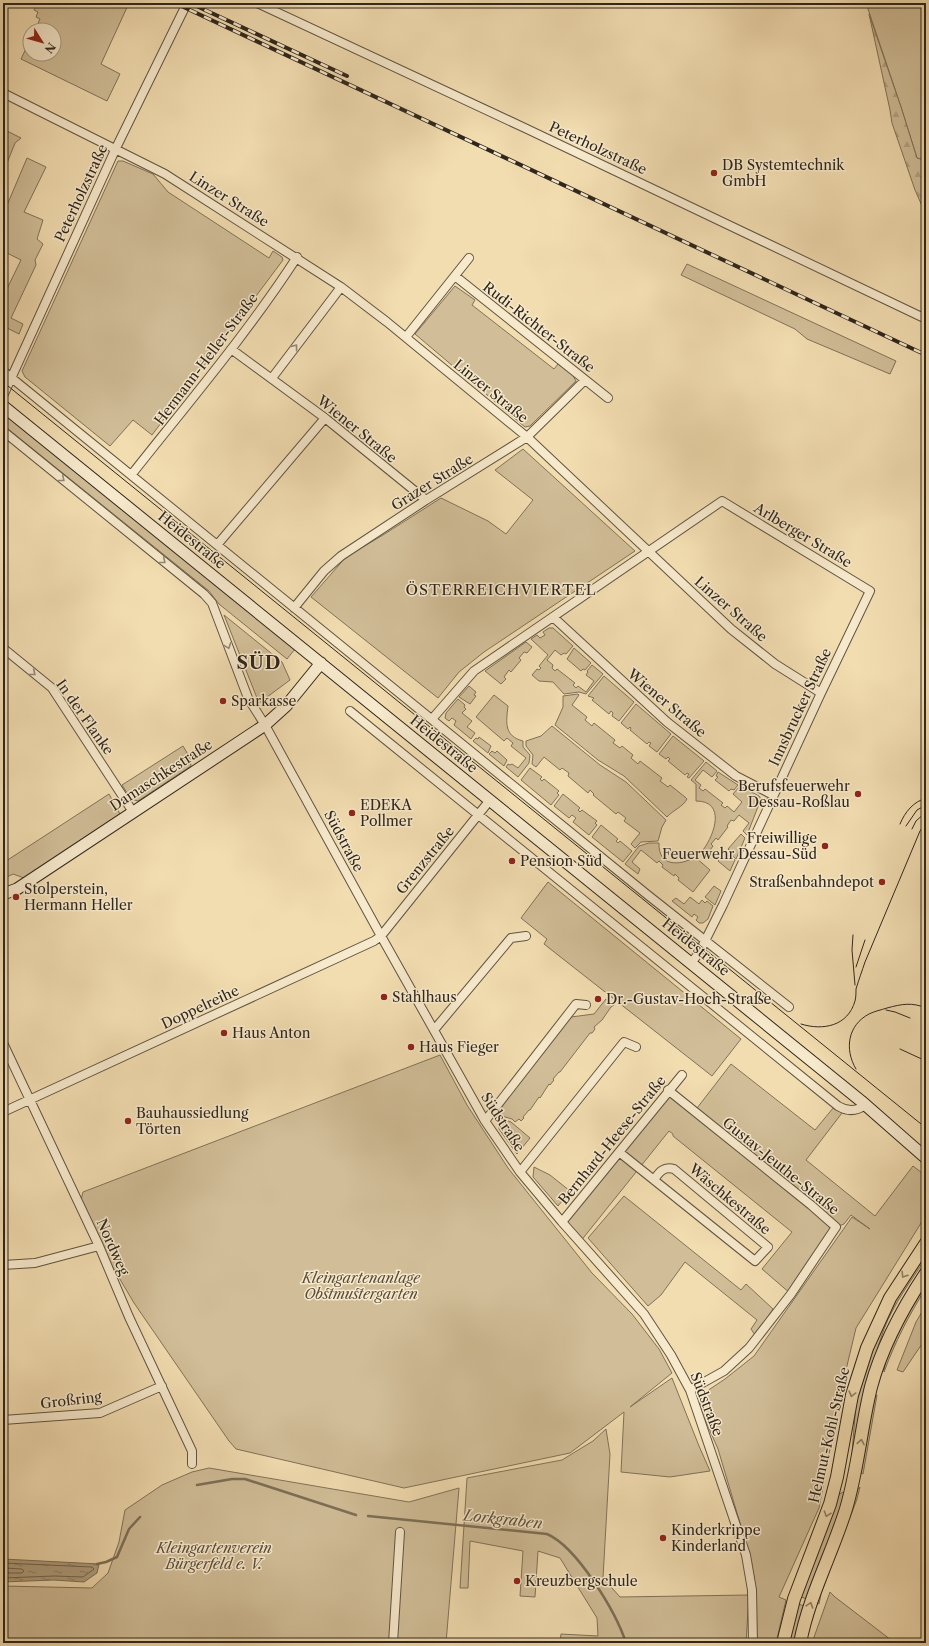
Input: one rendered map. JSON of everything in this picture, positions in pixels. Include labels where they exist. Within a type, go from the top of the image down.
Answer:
[{"type":"main road","name":"Helmut-Kohl-Straße","points":[[783,1643],[794,1599],[830,1504],[837,1477],[852,1395],[866,1348],[890,1298],[926,1243]]},
{"type":"main road","points":[[800,1643],[810,1604],[846,1508],[855,1474],[866,1409],[880,1360],[903,1309],[926,1273]]},
{"type":"street","name":"Peterholzstraße","points":[[3,396],[116,148],[187,3]]},
{"type":"street","name":"Peterholzstraße","points":[[257,3],[527,129],[926,319]]},
{"type":"street","name":"Linzer Straße","points":[[3,93],[116,148],[165,174],[341,287],[406,337],[527,437],[648,552],[731,628],[775,664],[821,693]]},
{"type":"street","name":"Hermann-Heller-Straße","points":[[132,474],[197,394],[231,349],[296,257]]},
{"type":"street","points":[[406,337],[469,258]]},
{"type":"street","name":"Rudi-Richter-Straße","points":[[455,276],[608,398]]},
{"type":"street","points":[[272,378],[341,287]]},
{"type":"street","name":"Wiener Straße","points":[[231,349],[325,418],[426,500]]},
{"type":"street","name":"Heidestraße","points":[[3,371],[789,1007]]},
{"type":"street","name":"Grazer Straße","points":[[294,608],[324,571],[341,556],[426,500],[527,437],[585,380]]},
{"type":"street","name":"Heidestraße","points":[[3,406],[866,1105],[926,1158]]},
{"type":"street","name":"Heidestraße","points":[[217,545],[325,418]]},
{"type":"street","name":"Südstraße","points":[[3,432],[204,594],[212,603],[248,698],[265,725],[485,1121],[520,1172],[562,1222],[644,1314],[671,1355],[690,1390],[746,1555],[752,1590],[753,1643]]},
{"type":"street","name":"Arlberger Straße","points":[[648,552],[722,501],[870,591]]},
{"type":"street","points":[[432,719],[474,671],[648,552]]},
{"type":"street","name":"Innsbrucker Straße","points":[[691,963],[705,940],[734,881],[773,794],[870,591]]},
{"type":"street","name":"Wiener Straße","points":[[553,617],[667,722],[736,776],[773,794]]},
{"type":"street","name":"In der Flanke","points":[[3,648],[52,688],[133,812]]},
{"type":"street","name":"Damaschkestraße","points":[[3,894],[17,889],[265,725],[286,706],[321,664]]},
{"type":"street","points":[[350,711],[838,1106],[846,1110],[854,1111],[866,1105]]},
{"type":"street","name":"Grenzstraße","points":[[381,936],[490,800]]},
{"type":"street","name":"Doppelreihe","points":[[3,1112],[359,948],[381,936]]},
{"type":"street","points":[[434,1030],[511,938],[526,936]]},
{"type":"street","points":[[485,1121],[576,1004],[586,1006]]},
{"type":"street","points":[[520,1172],[624,1042],[636,1047]]},
{"type":"street","name":"Nordweg","points":[[3,1043],[99,1246],[129,1318],[192,1451],[192,1464]]},
{"type":"street","name":"Bernhard-Heese-Straße","points":[[562,1222],[668,1090],[682,1075]]},
{"type":"street","name":"Gustav-Jeuthe-Straße","points":[[668,1090],[811,1205],[836,1227],[791,1294],[749,1348],[724,1371],[690,1390]]},
{"type":"street","name":"Wäschkestraße","points":[[619,1152],[755,1261],[768,1247],[674,1169],[669,1168],[662,1170],[654,1180]]},
{"type":"street","points":[[3,1266],[35,1263],[99,1246]]},
{"type":"street","name":"Großring","points":[[3,1420],[100,1413],[162,1386]]},
{"type":"street","points":[[393,1643],[400,1532]]},
{"type":"green space","points":[[38,3],[129,3],[101,64],[120,74],[107,101],[27,62],[62,62],[62,22],[39,22],[40,19],[36,17],[38,12],[34,10]]},
{"type":"green space","points":[[866,3],[926,3],[926,165],[924,160],[917,158]]},
{"type":"green space","points":[[869,14],[917,158],[924,160],[926,165],[926,215],[915,190],[892,123]]},
{"type":"green space","points":[[3,129],[21,138],[15,143],[3,173]]},
{"type":"green space","points":[[27,158],[46,167],[24,212],[43,220],[37,239],[43,244],[35,260],[36,265],[11,318],[23,324],[19,334],[3,326],[3,297],[21,260],[3,251],[3,210],[5,210]]},
{"type":"green space","points":[[118,161],[123,161],[153,174],[168,192],[269,258],[273,251],[282,257],[283,260],[152,435],[133,420],[110,446],[25,377],[22,371]]},
{"type":"green space","points":[[687,264],[896,361],[890,374],[807,339],[795,329],[681,275]]},
{"type":"green space","points":[[455,286],[475,300],[472,305],[554,369],[558,364],[572,374],[576,381],[530,426],[525,427],[415,334]]},
{"type":"green space","points":[[6,413],[295,649],[287,659],[219,604],[209,591],[3,425],[3,416]]},
{"type":"green space","points":[[523,449],[635,551],[484,652],[459,672],[438,698],[311,597],[346,557],[441,498],[488,521],[506,534],[533,500],[495,470]]},
{"type":"green space","points":[[224,615],[282,662],[290,680],[259,703]]},
{"type":"green space","points":[[549,628],[553,628],[573,646],[566,654],[564,653],[561,655],[555,650],[547,660],[553,665],[552,668],[555,671],[557,669],[575,683],[573,685],[576,688],[578,686],[586,692],[594,681],[586,675],[588,672],[587,671],[592,665],[603,674],[586,694],[579,692],[564,694],[553,682],[539,681],[532,675],[537,669],[539,670],[541,668],[539,666],[548,655],[531,639],[537,635],[540,638],[545,635],[543,632]]},
{"type":"green space","points":[[526,642],[532,647],[527,653],[524,652],[519,658],[521,660],[511,672],[509,670],[504,677],[506,679],[501,684],[485,671]]},
{"type":"green space","points":[[574,648],[591,663],[585,670],[583,669],[581,671],[567,659]]},
{"type":"green space","points":[[604,676],[634,702],[619,721],[612,716],[613,713],[611,711],[609,714],[592,700],[594,698],[588,696]]},
{"type":"green space","points":[[469,686],[476,692],[474,695],[476,696],[470,704],[459,697]]},
{"type":"green space","points":[[494,695],[508,706],[507,723],[509,732],[512,736],[523,741],[523,747],[530,755],[529,763],[518,777],[506,767],[508,764],[512,764],[518,768],[526,758],[511,746],[513,743],[507,738],[504,741],[476,717]]},
{"type":"green space","points":[[579,695],[572,705],[587,717],[585,720],[592,726],[594,723],[615,740],[613,743],[620,748],[622,746],[633,755],[631,758],[638,764],[640,761],[662,778],[660,781],[668,787],[670,785],[685,797],[687,799],[683,804],[667,817],[624,776],[598,760],[555,725],[563,707],[563,696]]},
{"type":"green space","points":[[458,699],[465,705],[464,707],[466,709],[462,713],[472,721],[467,727],[475,733],[471,739],[454,725],[456,721],[452,718],[449,721],[445,718],[446,713]]},
{"type":"green space","points":[[636,704],[671,734],[657,752],[649,746],[651,743],[649,742],[647,744],[630,730],[630,727],[628,729],[621,723]]},
{"type":"green space","points":[[552,726],[600,765],[626,782],[666,820],[662,827],[658,841],[641,842],[635,848],[631,844],[640,833],[624,821],[626,818],[618,812],[616,814],[593,795],[594,794],[590,790],[588,793],[568,776],[569,773],[562,768],[560,770],[544,757],[536,767],[532,764],[533,755],[526,746],[526,741],[541,736]]},
{"type":"green space","points":[[673,736],[704,761],[689,778],[687,777],[689,774],[687,773],[685,775],[668,761],[670,759],[668,757],[666,759],[659,754]]},
{"type":"green space","points":[[479,737],[491,746],[488,753],[473,741]]},
{"type":"green space","points":[[183,746],[190,758],[191,766],[138,801],[131,799],[122,785]]},
{"type":"green space","points":[[492,751],[495,753],[497,751],[507,760],[504,766],[489,754]]},
{"type":"green space","points":[[706,762],[717,771],[712,777],[703,770],[695,780],[701,785],[699,788],[703,791],[705,789],[723,803],[721,805],[725,808],[727,806],[734,812],[742,802],[733,794],[740,786],[759,796],[761,799],[747,835],[743,831],[749,823],[739,815],[734,821],[731,820],[727,826],[728,827],[718,840],[716,838],[711,844],[713,846],[708,853],[703,850],[714,827],[715,812],[711,806],[705,802],[696,801],[696,784],[691,780]]},
{"type":"green space","points":[[530,768],[542,777],[540,779],[542,781],[544,779],[559,791],[557,793],[559,795],[551,805],[521,780]]},
{"type":"green space","points":[[718,772],[738,785],[734,790],[731,789],[729,791],[715,780],[718,777],[716,776]]},
{"type":"green space","points":[[109,794],[120,814],[24,878],[13,874],[3,879],[3,863]]},
{"type":"green space","points":[[563,794],[580,808],[578,810],[580,812],[582,810],[597,821],[595,823],[597,825],[589,835],[573,822],[576,818],[572,815],[569,818],[554,806]]},
{"type":"green space","points":[[601,825],[618,839],[616,841],[618,843],[620,841],[632,851],[623,862],[592,837]]},
{"type":"green space","points":[[741,834],[745,838],[736,859],[730,854],[731,851],[728,849]]},
{"type":"green space","points":[[649,843],[659,843],[662,857],[666,860],[677,863],[695,857],[710,870],[693,892],[678,880],[679,878],[675,874],[674,876],[662,867],[663,865],[659,861],[657,863],[641,850],[632,862],[640,869],[638,874],[625,864],[639,846]]},
{"type":"green space","points":[[725,853],[735,860],[730,871],[718,861]]},
{"type":"green space","points":[[548,882],[741,1039],[712,1076],[544,944],[547,939],[521,918]]},
{"type":"green space","points":[[714,886],[721,891],[715,905],[705,897]]},
{"type":"green space","points":[[690,897],[699,904],[702,900],[705,903],[707,901],[713,906],[708,919],[703,923],[699,923],[696,920],[698,917],[694,914],[692,917],[672,901],[676,898],[684,904]]},
{"type":"green space","points":[[606,999],[614,1005],[602,1020],[594,1027],[595,1029],[592,1033],[590,1033],[553,1079],[554,1080],[550,1085],[549,1084],[540,1098],[539,1097],[523,1117],[524,1118],[521,1121],[519,1119],[515,1122],[512,1119],[498,1115],[509,1092],[571,1017],[594,1014]]},
{"type":"green space","name":"Kleingartenanlage Obstmustergarten","points":[[440,1055],[467,1105],[508,1168],[592,1273],[632,1314],[659,1349],[672,1373],[630,1407],[672,1378],[710,1471],[670,1477],[621,1472],[624,1412],[570,1453],[404,1488],[236,1449],[134,1303],[111,1264],[81,1200],[83,1192]]},
{"type":"green space","points":[[731,1064],[815,1130],[834,1107],[842,1113],[806,1160],[875,1216],[913,1166],[926,1176],[926,1215],[856,1328],[840,1395],[819,1508],[779,1597],[786,1600],[776,1643],[756,1643],[754,1577],[746,1543],[718,1449],[703,1415],[699,1401],[701,1395],[725,1379],[754,1356],[852,1217],[870,1229],[851,1215],[844,1224],[836,1227],[791,1294],[762,1269],[792,1232],[673,1136],[673,1134],[669,1131],[580,1242],[562,1222],[668,1090],[694,1112]]},
{"type":"green space","points":[[500,1118],[511,1122],[530,1138],[517,1154],[499,1129]]},
{"type":"green space","points":[[534,1167],[550,1175],[570,1191],[558,1206],[533,1177]]},
{"type":"green space","points":[[624,1196],[741,1290],[746,1284],[773,1309],[755,1335],[751,1329],[757,1320],[685,1262],[661,1295],[648,1306],[588,1238]]},
{"type":"green space","points":[[926,1253],[926,1258],[888,1319],[878,1346],[869,1380],[851,1466],[856,1403],[874,1344],[894,1303]]},
{"type":"green space","points":[[926,1283],[926,1288],[903,1329],[884,1372],[889,1349],[894,1337]]},
{"type":"green space","points":[[926,1305],[926,1338],[903,1372],[897,1370],[916,1322]]},
{"type":"green space","points":[[875,1395],[877,1395],[863,1474],[861,1473]]},
{"type":"green space","points":[[606,1429],[610,1454],[603,1578],[620,1597],[749,1595],[746,1643],[560,1643],[561,1634],[598,1636],[597,1618],[560,1558],[538,1551],[535,1597],[520,1596],[523,1551],[470,1541],[468,1588],[460,1588],[467,1478],[562,1460],[593,1441]]},
{"type":"green space","name":"Kleingartenverein Bürgerfeld e. V.","points":[[209,1468],[409,1502],[459,1488],[446,1643],[3,1643],[3,1586],[92,1588],[108,1573],[119,1542],[125,1510],[162,1485],[192,1472]]},
{"type":"green space","points":[[860,1487],[857,1499],[821,1594],[819,1604],[816,1602],[847,1522],[857,1490]]},
{"type":"green space","points":[[843,1492],[838,1519],[807,1599],[801,1597],[838,1495]]},
{"type":"green space","points":[[830,1592],[835,1597],[895,1643],[812,1643]]},
{"type":"green space","points":[[798,1604],[805,1606],[795,1643],[788,1643]]},
{"type":"water","points":[[3,1559],[99,1564],[97,1573],[84,1582],[54,1580],[3,1582]]},
{"type":"waterway","name":"Lorkgraben","points":[[197,1485],[232,1479],[245,1479],[356,1515]]},
{"type":"waterway","name":"Lorkgraben","points":[[368,1516],[547,1534],[559,1541],[583,1566],[605,1598],[626,1643]]},
{"type":"waterway","name":"Lorkgraben","points":[[97,1564],[117,1557],[129,1529],[140,1517]]},
{"type":"tram line","points":[[3,382],[926,1128]]},
{"type":"tram line","points":[[900,824],[904,815],[910,808],[917,802],[926,798]]},
{"type":"tram line","points":[[906,826],[917,810],[926,805]]},
{"type":"tram line","points":[[912,829],[916,821],[926,812]]},
{"type":"tram line","points":[[801,1024],[818,1027],[834,1024],[841,1021],[852,1009],[856,989],[865,962],[920,831],[926,822]]},
{"type":"tram line","points":[[853,935],[852,950],[855,985]]},
{"type":"tram line","points":[[856,967],[865,940]]},
{"type":"tram line","points":[[856,1069],[852,1061],[849,1046],[852,1031],[856,1024],[869,1014],[887,1008],[911,1004],[926,1008]]},
{"type":"tram line","points":[[886,1010],[910,1018]]},
{"type":"tram line","points":[[900,1049],[926,1061]]},
{"type":"railway","points":[[175,3],[926,355]]},
{"type":"railway","points":[[190,3],[347,76]]},
{"type":"place","name":"DB Systemtechnik GmbH","points":[[714,173]]},
{"type":"place","name":"Sparkasse","points":[[223,701]]},
{"type":"place","name":"Berufsfeuerwehr Dessau-Roßlau","points":[[858,794]]},
{"type":"place","name":"EDEKA Pollmer","points":[[352,813]]},
{"type":"place","name":"Freiwillige Feuerwehr Dessau-Süd","points":[[825,846]]},
{"type":"place","name":"Pension Süd","points":[[512,861]]},
{"type":"place","name":"Straßenbahndepot","points":[[882,882]]},
{"type":"place","name":"Stolperstein, Hermann Heller","points":[[16,897]]},
{"type":"place","name":"Stahlhaus","points":[[384,997]]},
{"type":"place","name":"Dr.-Gustav-Hoch-Straße","points":[[598,999]]},
{"type":"place","name":"Haus Anton","points":[[224,1033]]},
{"type":"place","name":"Haus Fieger","points":[[411,1047]]},
{"type":"place","name":"Bauhaussiedlung Törten","points":[[128,1121]]},
{"type":"place","name":"Kinderkrippe Kinderland","points":[[663,1538]]},
{"type":"place","name":"Kreuzbergschule","points":[[517,1581]]},
{"type":"district","name":"ÖSTERREICHVIERTEL","points":[[501,589]]},
{"type":"district","name":"SÜD","points":[[259,663]]}]
